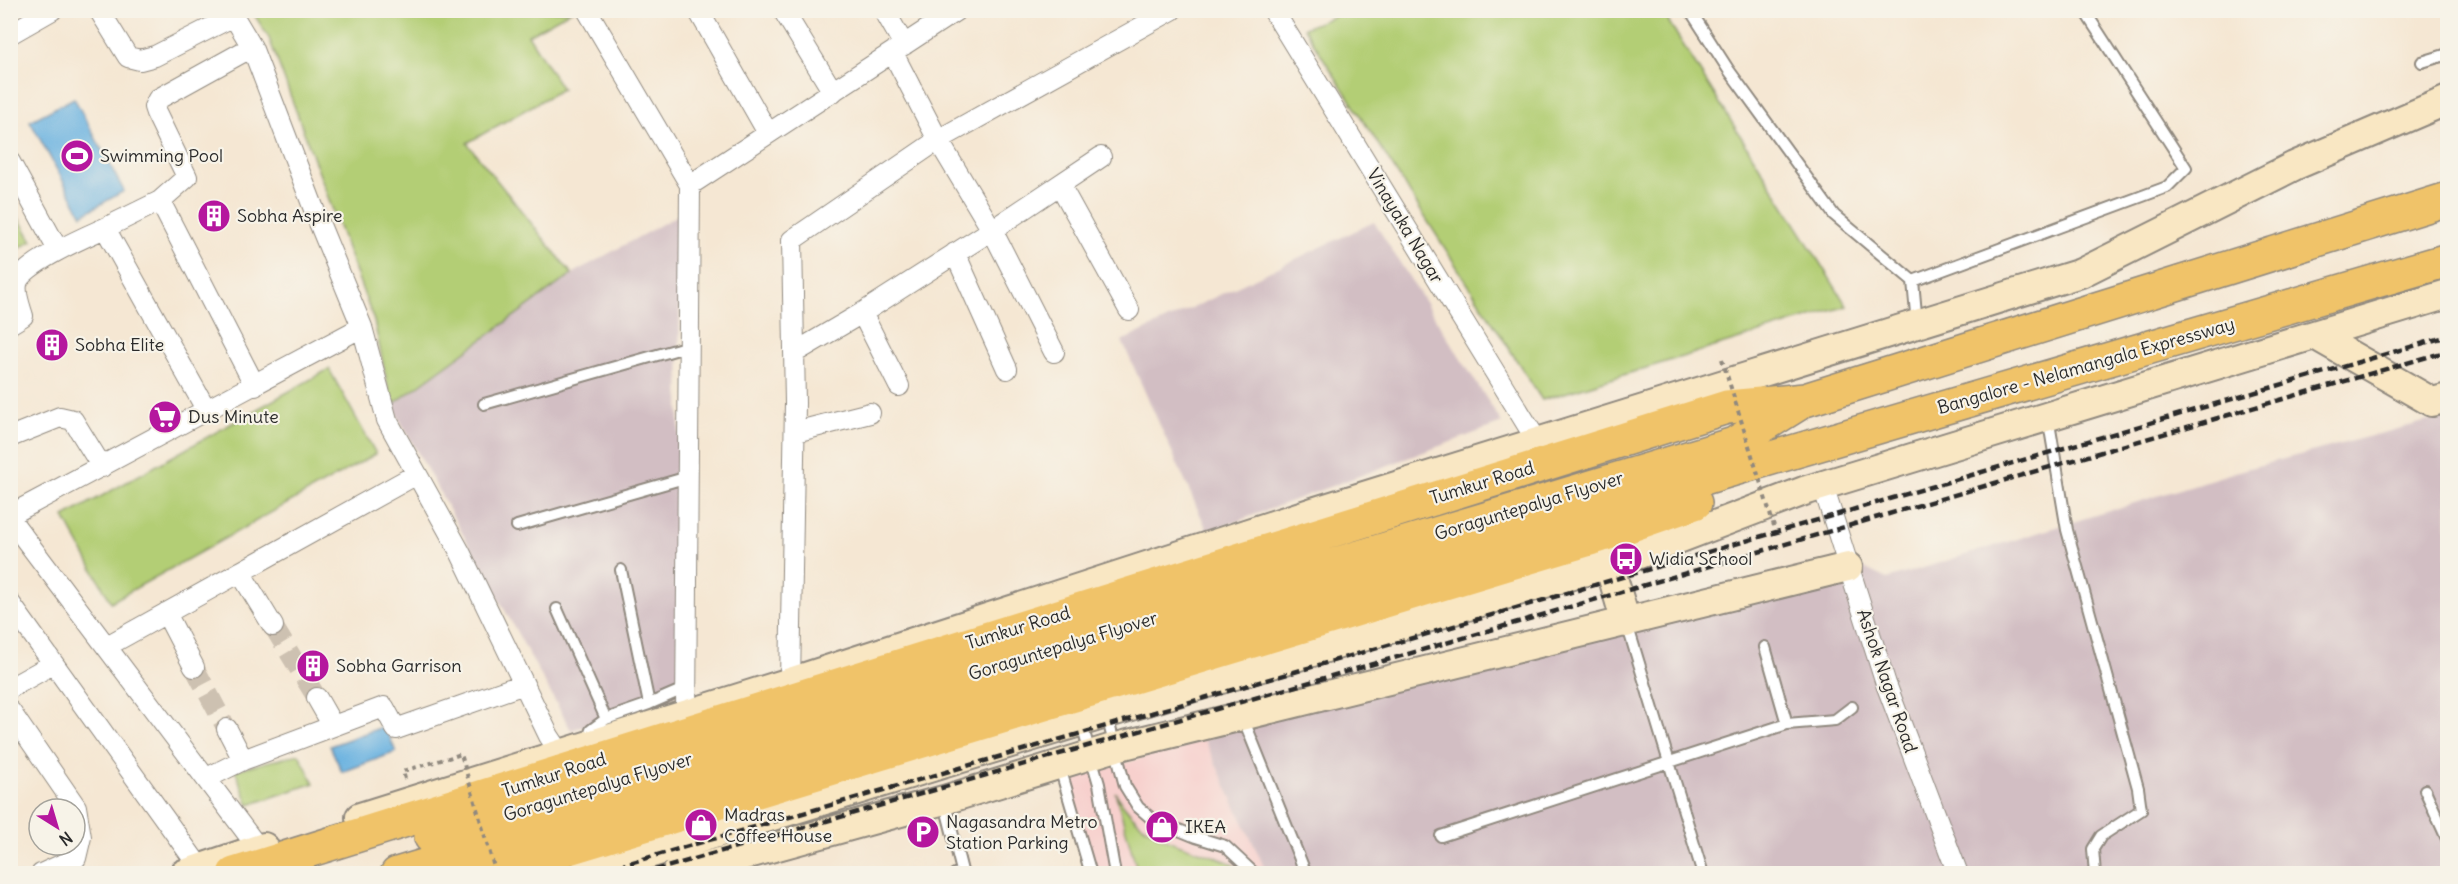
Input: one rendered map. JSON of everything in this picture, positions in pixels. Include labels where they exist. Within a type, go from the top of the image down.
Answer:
[{"type":"highway","points":[[1805,400],[2448,200]]},
{"type":"highway","name":"Bangalore - Nelamangala Expressway","points":[[1729,458],[2448,260]]},
{"type":"highway","name":"Goraguntepalya Flyover","points":[[397,873],[1683,484],[1729,458],[1805,400]]},
{"type":"highway","name":"Tumkur Road","points":[[234,873],[1727,407],[1805,400]]},
{"type":"highway","points":[[483,873],[1600,536],[1697,502],[1712,491],[1729,458]]},
{"type":"highway","name":"Goraguntepalya Flyover","points":[[313,873],[1729,458]]},
{"type":"street","points":[[10,34],[52,10]]},
{"type":"street","points":[[99,10],[128,57],[141,60],[154,56],[232,13],[252,47],[362,327],[387,420],[460,552],[549,736],[573,750]]},
{"type":"street","points":[[587,10],[690,185],[686,702]]},
{"type":"street","points":[[698,10],[768,133]]},
{"type":"street","points":[[783,10],[833,92]]},
{"type":"street","points":[[884,10],[898,49],[938,140],[992,230],[1054,352]]},
{"type":"street","points":[[690,185],[957,10]]},
{"type":"street","points":[[790,682],[795,432],[792,240],[938,140],[1172,10]]},
{"type":"street","name":"Vinayaka Nagar","points":[[1273,10],[1537,441]]},
{"type":"street","points":[[10,324],[23,315],[14,285],[20,276],[58,250],[160,201],[187,177],[156,113],[154,107],[158,99],[252,47]]},
{"type":"street","points":[[10,603],[192,871],[573,750],[686,702],[790,682],[1316,511],[2081,273],[2294,166],[2448,100]]},
{"type":"street","points":[[794,353],[955,254],[1101,157]]},
{"type":"street","points":[[10,162],[17,190],[58,250]]},
{"type":"street","points":[[1060,185],[1129,310]]},
{"type":"street","points":[[160,201],[255,386]]},
{"type":"street","points":[[105,228],[207,411]]},
{"type":"street","points":[[955,254],[1007,369]]},
{"type":"street","points":[[582,873],[1609,564],[1822,486],[2448,294]]},
{"type":"street","points":[[862,313],[899,386]]},
{"type":"street","points":[[260,849],[10,517],[362,327]]},
{"type":"street","points":[[2315,335],[2432,402],[2448,398]]},
{"type":"street","points":[[795,432],[870,413]]},
{"type":"street","points":[[10,437],[60,417],[66,417],[72,420],[102,467]]},
{"type":"street","points":[[107,646],[417,474]]},
{"type":"street","name":"Ashok Nagar Road","points":[[1822,486],[1886,684],[1958,873]]},
{"type":"street","points":[[1609,564],[1626,623]]},
{"type":"street","points":[[676,873],[944,800],[1116,747],[1848,567]]},
{"type":"street","points":[[240,572],[273,627]]},
{"type":"street","points":[[166,613],[194,667]]},
{"type":"street","points":[[10,688],[53,664]]},
{"type":"street","points":[[207,778],[243,760],[384,707],[396,729],[524,684]]},
{"type":"street","points":[[317,698],[333,726]]},
{"type":"street","points":[[10,711],[75,807],[81,837],[76,858],[41,873]]},
{"type":"street","points":[[227,729],[243,760]]},
{"type":"lane","points":[[1690,10],[1728,69],[1834,215],[1913,281],[1917,324]]},
{"type":"lane","points":[[1913,281],[2167,187],[2186,168],[2084,10]]},
{"type":"lane","points":[[2422,62],[2448,54]]},
{"type":"lane","points":[[484,404],[688,346]]},
{"type":"lane","points":[[2048,417],[2067,530],[2138,788],[2141,810],[2101,836],[2093,849],[2095,873]]},
{"type":"lane","points":[[517,526],[688,477]]},
{"type":"lane","points":[[621,570],[650,705]]},
{"type":"lane","points":[[557,609],[606,719]]},
{"type":"lane","points":[[1626,623],[1703,873]]},
{"type":"lane","points":[[1765,647],[1787,724]]},
{"type":"lane","points":[[573,750],[591,730],[606,719],[650,705],[686,702]]},
{"type":"lane","points":[[1441,836],[1787,724],[1835,720],[1852,707]]},
{"type":"lane","points":[[1242,715],[1306,873]]},
{"type":"lane","points":[[1093,718],[1116,747],[1125,786],[1138,807],[1152,819],[1225,846],[1254,873]]},
{"type":"lane","points":[[1093,718],[1089,755],[1099,783],[1115,873]]},
{"type":"lane","points":[[1059,764],[1091,873]]},
{"type":"lane","points":[[2425,790],[2448,841]]},
{"type":"lane","points":[[944,800],[962,871],[955,873]]},
{"type":"path","points":[[1722,359],[1774,526]]},
{"type":"path","points":[[413,768],[461,754],[496,873]]},
{"type":"shaded area","points":[[680,214],[678,695],[571,730],[392,406],[572,274]]},
{"type":"shaded area","points":[[1374,222],[1502,423],[1208,532],[1122,341]]},
{"type":"shaded area","points":[[2447,416],[2447,873],[1267,873],[1204,739],[1842,558],[1887,579],[2242,470]]},
{"type":"shaded area","name":"IKEA","points":[[1204,739],[1267,873],[1092,873],[1068,780]]},
{"type":"green space","points":[[1350,10],[1662,11],[1847,306],[1542,400],[1304,28]]},
{"type":"green space","points":[[252,11],[571,11],[528,35],[562,89],[467,143],[572,274],[392,405],[374,321],[269,38]]},
{"type":"green space","points":[[12,207],[32,241],[11,253],[10,208]]},
{"type":"green space","points":[[329,369],[376,454],[111,602],[64,517]]},
{"type":"green space","points":[[299,754],[314,783],[249,805],[235,770]]},
{"type":"green space","points":[[1115,792],[1134,818],[1145,827],[1168,840],[1228,862],[1242,873],[1138,873]]},
{"type":"water","name":"Swimming Pool","points":[[74,98],[124,191],[82,215],[30,121]]},
{"type":"water","points":[[385,726],[396,752],[342,772],[330,746]]},
{"type":"tunnel","points":[[273,626],[317,698]]},
{"type":"tunnel","points":[[194,667],[227,729]]},
{"type":"railway","points":[[591,874],[1451,627],[2448,336]]},
{"type":"railway","points":[[642,874],[2448,351]]},
{"type":"place","name":"Swimming Pool","points":[[77,156]]},
{"type":"place","name":"Sobha Aspire","points":[[214,216]]},
{"type":"place","name":"Sobha Elite","points":[[52,345]]},
{"type":"place","name":"Dus Minute","points":[[165,417]]},
{"type":"place","name":"Widia School","points":[[1626,559]]},
{"type":"place","name":"Sobha Garrison","points":[[313,666]]},
{"type":"place","name":"Madras Coffee House","points":[[701,825]]},
{"type":"place","name":"IKEA","points":[[1162,827]]},
{"type":"place","name":"Nagasandra Metro Station Parking","points":[[923,832]]}]
